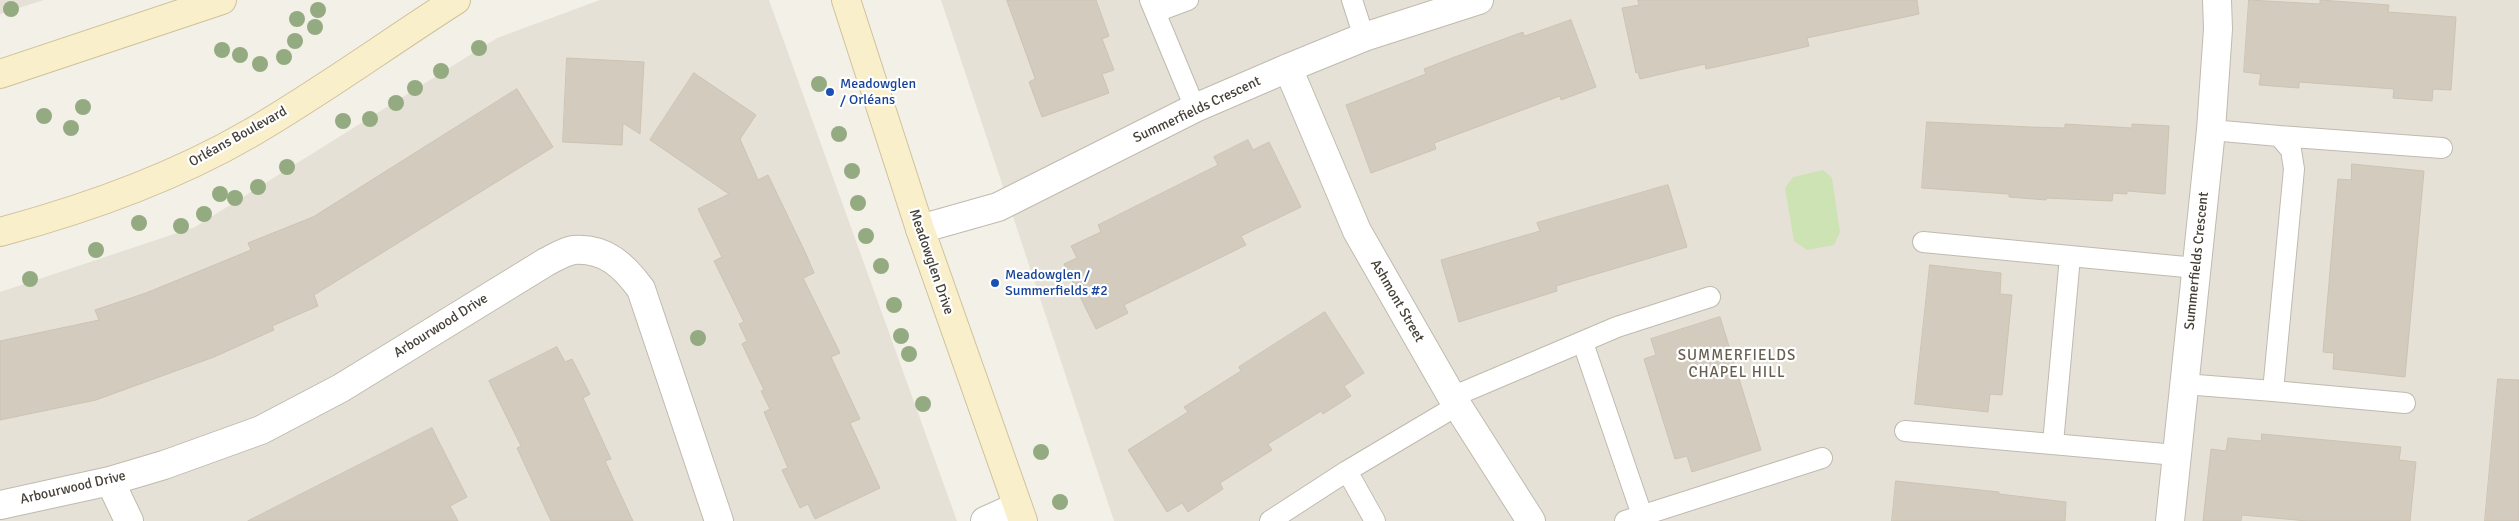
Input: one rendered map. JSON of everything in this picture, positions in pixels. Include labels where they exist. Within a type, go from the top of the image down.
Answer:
[{"type":"main road","points":[[0,74],[222,0]]},
{"type":"main road","name":"Orléans Boulevard","points":[[0,232],[63,215],[126,192],[188,166],[249,134],[456,0]]},
{"type":"main road","name":"Meadowglen Drive","points":[[846,0],[920,229],[1020,514]]},
{"type":"street","name":"Summerfields Crescent","points":[[920,229],[998,207],[1195,108],[1288,68],[1364,37],[1479,0]]},
{"type":"street","name":"Summerfields Crescent","points":[[2170,521],[2211,130],[2218,29],[2217,0]]},
{"type":"street","name":"Ashmont Street","points":[[1288,68],[1357,231],[1455,401],[1531,521]]},
{"type":"street","name":"Arbourwood Drive","points":[[0,504],[110,481],[164,465],[261,430],[342,388],[546,262],[573,250],[601,254],[624,266],[641,289],[719,521]]},
{"type":"street","points":[[110,481],[129,521]]},
{"type":"street","points":[[985,521],[1020,514]]},
{"type":"lane","points":[[1188,0],[1153,6],[1195,108]]},
{"type":"lane","points":[[1352,0],[1364,37]]},
{"type":"lane","points":[[2211,130],[2442,148]]},
{"type":"lane","points":[[2274,391],[2294,169],[2291,150],[2279,136]]},
{"type":"lane","points":[[1923,242],[2196,268]]},
{"type":"lane","points":[[2053,443],[2070,257]]},
{"type":"lane","points":[[1270,521],[1455,401],[1617,327],[1710,297]]},
{"type":"lane","points":[[1583,343],[1634,518],[1822,458]]},
{"type":"lane","points":[[2184,384],[2405,403]]},
{"type":"lane","points":[[1905,431],[2176,455]]},
{"type":"lane","points":[[1347,471],[1375,521]]},
{"type":"shaded area","points":[[0,0],[44,0],[0,14]]},
{"type":"shaded area","points":[[600,0],[769,0],[957,521],[0,521],[0,292],[195,227],[497,38]]},
{"type":"shaded area","name":"SUMMERFIELDS CHAPEL HILL","points":[[941,0],[2519,0],[2519,521],[1114,521]]},
{"type":"green space","points":[[1823,170],[1832,178],[1840,232],[1834,245],[1807,250],[1794,241],[1785,188],[1793,177]]},
{"type":"building","points":[[1007,0],[1096,0],[1109,36],[1102,39],[1114,70],[1102,74],[1109,93],[1042,117],[1029,82],[1035,79]]},
{"type":"building","points":[[1638,0],[1917,0],[1919,14],[1807,38],[1809,46],[1779,53],[1706,69],[1705,64],[1640,79],[1638,72],[1636,73],[1622,8],[1639,5]]},
{"type":"building","points":[[2249,0],[2320,4],[2320,0],[2389,5],[2388,12],[2456,17],[2451,90],[2433,89],[2432,101],[2393,98],[2394,89],[2299,82],[2299,88],[2259,85],[2261,74],[2244,72]]},
{"type":"building","points":[[1571,20],[1596,87],[1561,100],[1560,96],[1434,143],[1436,149],[1371,173],[1346,105],[1426,74],[1424,69],[1452,58],[1523,32],[1524,36]]},
{"type":"building","points":[[567,58],[644,62],[640,134],[623,123],[622,145],[563,142]]},
{"type":"building","points":[[694,73],[756,115],[740,139],[758,180],[768,175],[814,273],[803,278],[840,353],[831,357],[860,419],[850,423],[880,488],[815,519],[808,504],[800,508],[782,470],[788,468],[764,412],[770,409],[761,391],[764,390],[742,344],[747,341],[739,324],[744,322],[714,261],[722,257],[698,209],[729,194],[650,140]]},
{"type":"building","points":[[517,89],[553,147],[314,295],[318,306],[272,326],[274,330],[214,357],[96,400],[0,420],[0,341],[99,320],[95,310],[146,293],[251,250],[248,243],[313,217]]},
{"type":"building","points":[[1927,122],[2065,128],[2065,124],[2132,128],[2132,124],[2169,126],[2165,194],[2127,191],[2127,194],[2113,193],[2112,201],[2046,198],[2046,200],[2009,197],[2009,194],[1922,188]]},
{"type":"building","points":[[1248,140],[1253,150],[1269,142],[1301,207],[1241,236],[1246,245],[1124,305],[1128,313],[1096,329],[1064,264],[1077,258],[1071,246],[1101,232],[1098,225],[1218,165],[1214,157]]},
{"type":"building","points":[[2352,164],[2424,171],[2405,377],[2333,369],[2334,353],[2323,352],[2338,179],[2351,180]]},
{"type":"building","points":[[1668,185],[1687,247],[1556,286],[1557,291],[1459,322],[1441,260],[1540,231],[1537,223]]},
{"type":"building","points":[[1930,265],[2001,273],[2000,294],[2012,295],[2002,395],[1990,394],[1988,412],[1915,404]]},
{"type":"building","points":[[1325,312],[1364,373],[1344,386],[1351,396],[1323,414],[1321,411],[1268,444],[1272,450],[1220,483],[1223,489],[1188,512],[1182,503],[1167,512],[1128,450],[1188,412],[1184,407],[1241,371],[1239,367]]},
{"type":"building","points":[[1720,317],[1761,450],[1692,472],[1687,456],[1675,459],[1644,359],[1656,355],[1651,339]]},
{"type":"building","points":[[557,347],[565,362],[572,359],[590,394],[583,398],[611,459],[605,461],[633,521],[551,521],[517,448],[521,446],[489,381]]},
{"type":"building","points":[[2498,379],[2519,380],[2519,521],[2485,521]]},
{"type":"building","points":[[432,428],[467,497],[450,506],[458,521],[248,521]]},
{"type":"building","points":[[2262,434],[2401,447],[2399,460],[2416,462],[2410,521],[2307,521],[2242,515],[2241,521],[2203,521],[2211,449],[2226,451],[2228,438],[2261,441]]},
{"type":"building","points":[[1896,481],[1999,492],[1999,494],[2066,502],[2065,521],[1892,521]]},
{"type":"place","name":"Meadowglen / Orléans","points":[[830,92]]},
{"type":"place","name":"Meadowglen / Summerfields #2","points":[[995,283]]},
{"type":"district","name":"SUMMERFIELDS CHAPEL HILL","points":[[1737,364]]}]
